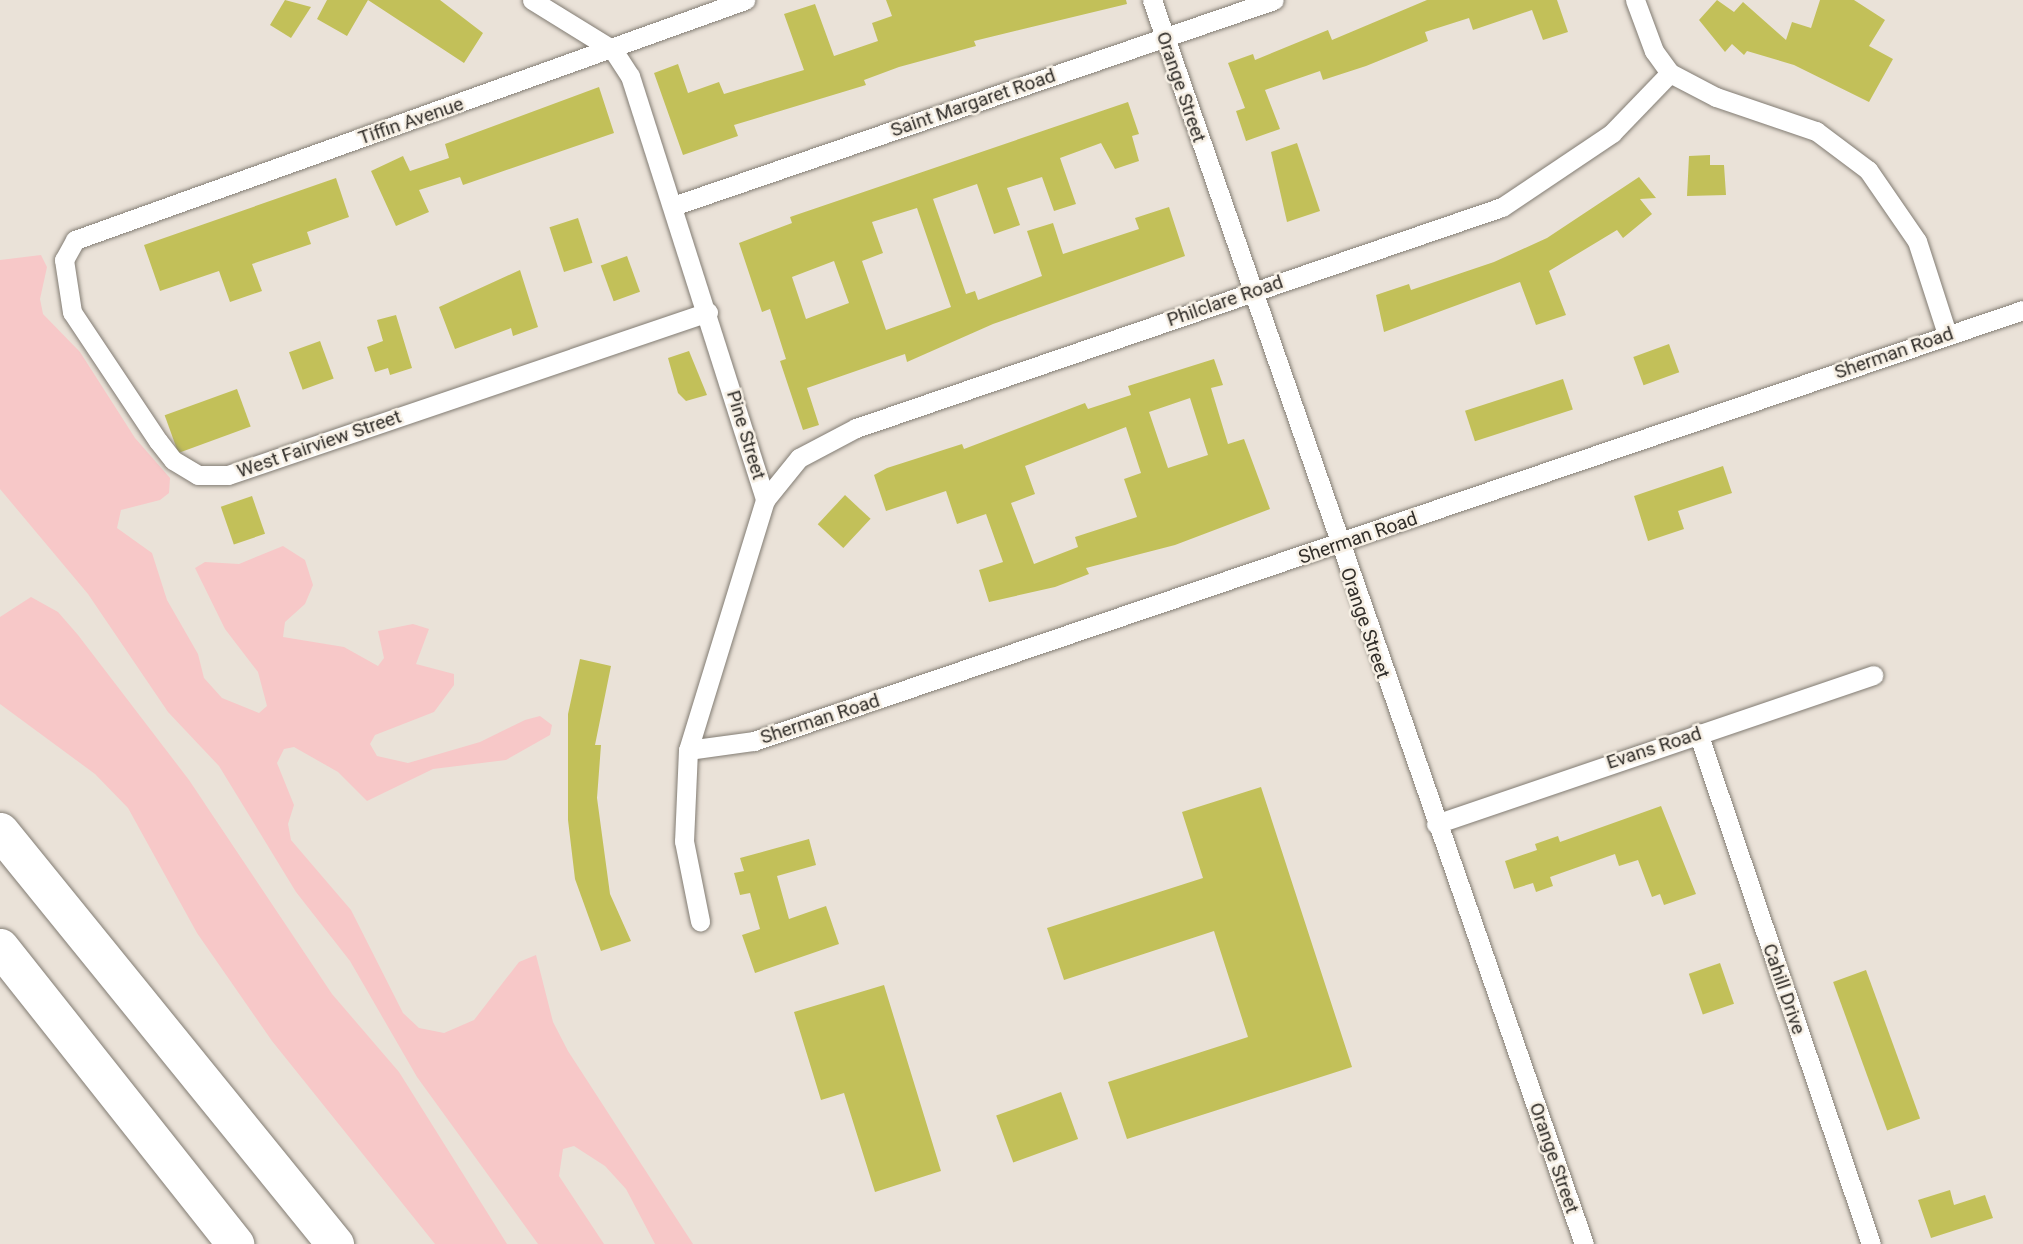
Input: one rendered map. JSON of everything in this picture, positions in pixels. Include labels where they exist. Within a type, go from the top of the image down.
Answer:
[{"type":"highway","points":[[0,831],[335,1244]]},
{"type":"highway","points":[[0,947],[235,1244]]},
{"type":"highway","points":[[0,986],[80,1048]]},
{"type":"street","name":"Pine Street","points":[[532,0],[613,50],[631,76],[765,500],[688,750],[684,841],[700,921]]},
{"type":"street","name":"Tiffin Avenue","points":[[75,240],[613,50],[745,0]]},
{"type":"street","name":"Orange Street","points":[[1152,0],[1250,292],[1584,1244]]},
{"type":"street","name":"Saint Margaret Road","points":[[673,206],[1274,0]]},
{"type":"street","points":[[1635,0],[1654,51],[1670,73],[1698,90],[1816,131],[1868,170],[1917,242],[1947,334]]},
{"type":"street","name":"Philclare Road","points":[[765,500],[799,457],[856,428],[1510,203],[1612,133],[1670,73]]},
{"type":"street","name":"West Fairview Street","points":[[75,240],[64,260],[72,312],[158,441],[173,460],[198,475],[228,475],[708,313]]},
{"type":"street","name":"Sherman Road","points":[[688,750],[754,741],[1339,545],[2023,310]]},
{"type":"street","name":"Evans Road","points":[[1436,824],[1873,675]]},
{"type":"street","name":"Cahill Drive","points":[[1698,733],[1871,1244]]},
{"type":"shaded area","points":[[41,255],[47,267],[40,299],[43,314],[80,352],[135,438],[170,478],[169,493],[160,500],[121,510],[117,528],[152,553],[167,600],[198,654],[204,678],[222,698],[259,713],[267,706],[258,672],[225,629],[195,568],[205,562],[239,564],[283,546],[305,560],[313,585],[305,604],[285,622],[283,637],[344,647],[378,666],[384,658],[378,631],[413,624],[429,629],[416,664],[454,674],[454,685],[434,712],[375,735],[370,744],[377,756],[408,763],[480,742],[525,720],[540,716],[552,725],[550,735],[506,760],[433,769],[367,801],[338,772],[294,747],[284,749],[277,763],[294,805],[288,824],[291,840],[351,910],[403,1013],[419,1028],[444,1033],[474,1020],[519,962],[536,955],[553,1022],[568,1051],[693,1244],[655,1244],[626,1189],[605,1166],[574,1146],[563,1149],[559,1176],[604,1244],[538,1244],[417,1077],[350,961],[296,892],[219,766],[168,712],[88,594],[0,489],[0,260]]},
{"type":"shaded area","points":[[31,597],[58,612],[78,635],[189,780],[332,994],[399,1072],[507,1244],[435,1244],[272,1041],[197,933],[128,808],[95,774],[0,704],[0,617]]},
{"type":"building","points":[[285,0],[311,7],[291,38],[270,25]]},
{"type":"building","points":[[327,0],[368,0],[347,36],[317,19]]},
{"type":"building","points":[[368,0],[440,0],[483,33],[464,63]]},
{"type":"building","points":[[886,0],[1126,0],[1127,4],[974,41],[976,46],[899,67],[864,80],[866,85],[734,125],[738,136],[683,155],[654,73],[678,64],[688,93],[719,82],[724,94],[804,70],[784,14],[815,4],[834,56],[878,41],[872,23],[892,16]]},
{"type":"building","points":[[1427,0],[1557,0],[1568,32],[1543,40],[1532,10],[1473,30],[1469,18],[1425,32],[1428,41],[1366,66],[1323,80],[1320,71],[1265,90],[1280,129],[1246,141],[1236,111],[1245,108],[1228,63],[1253,54],[1255,60],[1328,30],[1332,40]]},
{"type":"building","points":[[1717,0],[1734,12],[1743,2],[1786,40],[1792,22],[1811,28],[1820,0],[1854,0],[1885,20],[1869,46],[1893,59],[1869,102],[1794,65],[1747,51],[1744,55],[1732,44],[1725,52],[1699,20]]},
{"type":"building","points":[[599,87],[614,133],[463,185],[460,177],[419,190],[429,212],[396,226],[371,171],[403,156],[410,171],[449,158],[445,144]]},
{"type":"building","points":[[1128,102],[1139,134],[1132,136],[1139,161],[1115,169],[1101,143],[1060,158],[1076,204],[1054,211],[1042,177],[1007,188],[1020,225],[994,234],[977,184],[933,199],[966,294],[975,291],[978,300],[1042,276],[1027,231],[1053,223],[1063,254],[1139,229],[1135,218],[1169,207],[1185,256],[993,324],[907,362],[905,354],[807,388],[819,425],[803,430],[780,361],[786,359],[770,309],[762,312],[739,243],[792,223],[790,217]],"holes":[[[917,208],[951,307],[886,330],[862,261],[883,253],[872,222]],[[834,261],[849,303],[806,319],[792,277]]]},
{"type":"building","points":[[1297,143],[1320,211],[1287,222],[1271,152]]},
{"type":"building","points":[[1710,155],[1710,165],[1724,165],[1726,195],[1687,196],[1689,156]]},
{"type":"building","points":[[1639,177],[1656,198],[1640,199],[1652,214],[1623,238],[1617,230],[1549,271],[1566,315],[1536,325],[1520,282],[1384,332],[1376,295],[1409,284],[1411,290],[1494,262],[1547,238]]},
{"type":"building","points":[[336,178],[349,217],[307,232],[311,244],[252,264],[262,291],[230,302],[219,271],[160,291],[144,245]]},
{"type":"building","points":[[578,218],[593,263],[564,272],[549,227]]},
{"type":"building","points":[[627,256],[640,292],[614,301],[601,266]]},
{"type":"building","points":[[520,270],[538,327],[513,336],[511,328],[455,349],[439,307]]},
{"type":"building","points":[[396,315],[412,368],[390,375],[388,368],[375,372],[367,347],[383,341],[377,320]]},
{"type":"building","points":[[320,341],[334,379],[303,390],[289,352]]},
{"type":"building","points":[[1669,344],[1679,372],[1644,385],[1633,357]]},
{"type":"building","points":[[689,351],[707,395],[686,401],[678,393],[668,358]]},
{"type":"building","points":[[1214,359],[1223,385],[1211,388],[1228,444],[1244,439],[1270,509],[1175,545],[1086,568],[1089,574],[1055,587],[989,602],[979,570],[1003,562],[986,514],[957,524],[946,491],[886,511],[874,475],[887,468],[962,444],[964,449],[1085,403],[1088,409],[1131,395],[1128,386]],"holes":[[[1190,398],[1208,455],[1168,468],[1149,412]],[[1126,427],[1141,473],[1124,479],[1137,517],[1075,537],[1078,547],[1034,564],[1011,503],[1035,494],[1025,466]]]},
{"type":"building","points":[[1563,379],[1573,409],[1475,441],[1465,411]]},
{"type":"building","points":[[237,389],[251,427],[178,453],[165,415]]},
{"type":"building","points":[[1723,466],[1732,493],[1678,511],[1684,529],[1648,541],[1634,496]]},
{"type":"building","points":[[845,495],[871,519],[843,548],[818,524]]},
{"type":"building","points":[[252,496],[265,534],[234,545],[221,507]]},
{"type":"building","points":[[580,659],[611,666],[595,745],[601,745],[597,798],[610,894],[631,941],[601,951],[575,879],[568,820],[568,714]]},
{"type":"building","points":[[1261,787],[1352,1067],[1127,1139],[1108,1082],[1248,1037],[1214,931],[1064,980],[1047,928],[1203,878],[1182,812]]},
{"type":"building","points":[[1661,806],[1696,894],[1664,905],[1660,894],[1652,897],[1638,860],[1619,866],[1615,854],[1550,877],[1553,886],[1536,892],[1533,883],[1514,889],[1505,861],[1537,850],[1535,844],[1558,836],[1560,842]]},
{"type":"building","points":[[809,839],[816,865],[777,876],[789,919],[826,906],[839,944],[755,973],[742,935],[760,929],[750,893],[740,895],[734,873],[744,871],[740,858]]},
{"type":"building","points":[[1720,963],[1734,1004],[1703,1014],[1689,974]]},
{"type":"building","points":[[1866,970],[1920,1118],[1887,1130],[1833,982]]},
{"type":"building","points":[[884,985],[941,1171],[875,1192],[844,1093],[821,1100],[794,1012]]},
{"type":"building","points":[[1061,1092],[1078,1139],[1013,1163],[996,1116]]},
{"type":"building","points":[[1950,1190],[1954,1205],[1985,1195],[1993,1218],[1931,1238],[1918,1200]]}]
